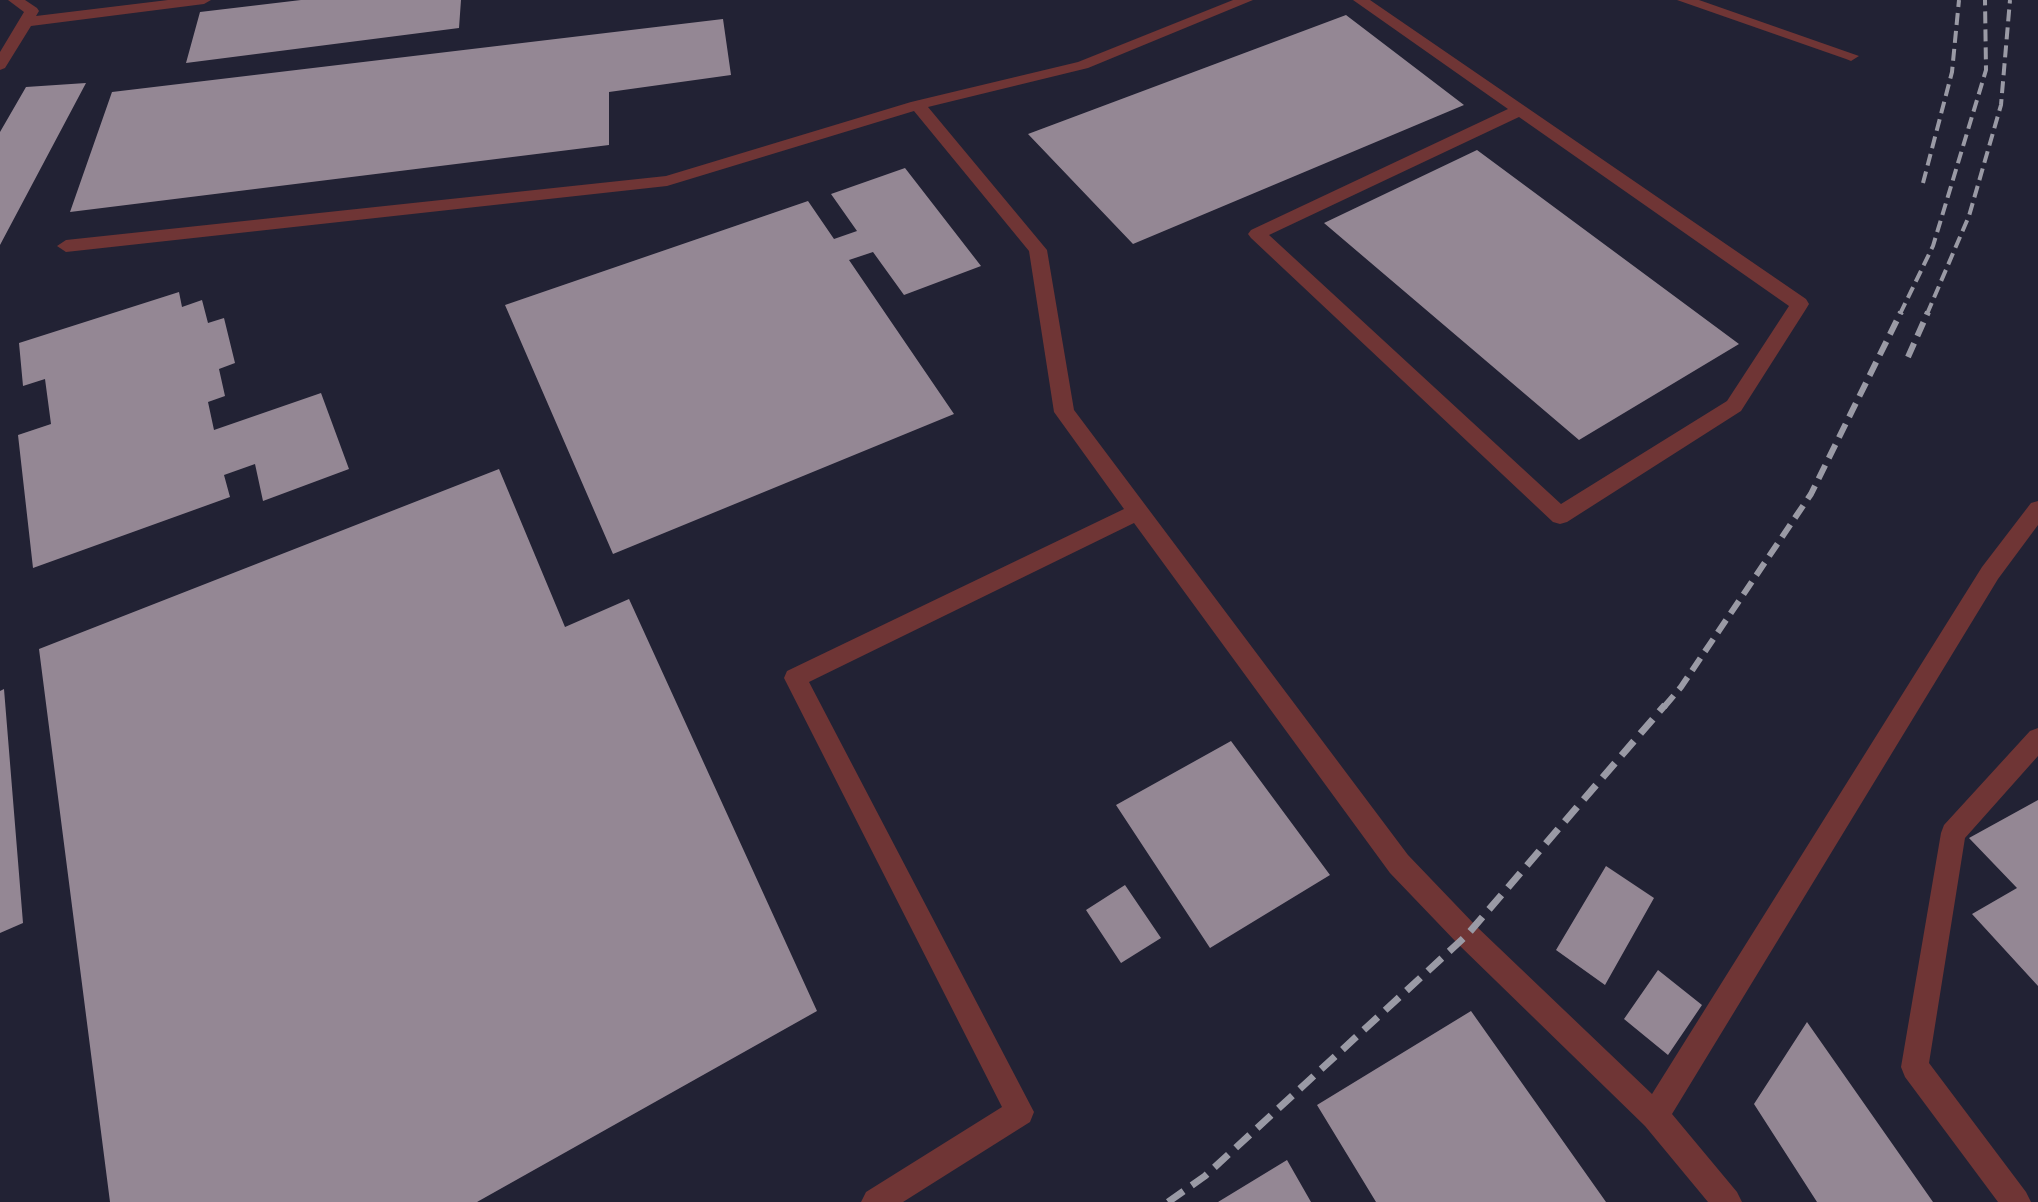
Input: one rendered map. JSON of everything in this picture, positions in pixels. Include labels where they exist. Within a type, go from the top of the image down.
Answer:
[{"type":"lane","points":[[0,65],[32,11],[15,0]]},
{"type":"lane","points":[[26,22],[204,0]]},
{"type":"lane","points":[[66,246],[667,181],[917,105],[1083,65],[1246,0]]},
{"type":"lane","points":[[1360,0],[1520,110],[1800,304],[1734,406],[1560,516],[1257,234],[1520,110]]},
{"type":"lane","points":[[1684,0],[1851,56]]},
{"type":"lane","points":[[917,105],[1038,250],[1064,412],[1399,864],[1467,935],[1655,1116],[1727,1202]]},
{"type":"lane","points":[[1655,1116],[1990,573],[2038,509]]},
{"type":"lane","points":[[876,1202],[1020,1112],[795,678],[1139,511]]},
{"type":"lane","points":[[2016,1202],[1915,1067],[1953,833],[2038,739]]},
{"type":"shaded area","points":[[0,0],[2038,0],[2038,1202],[0,1202]]},
{"type":"building","points":[[301,0],[461,0],[459,28],[186,63],[200,12]]},
{"type":"building","points":[[1346,15],[1464,105],[1133,244],[1028,134]]},
{"type":"building","points":[[723,19],[731,75],[609,92],[609,145],[70,212],[112,92]]},
{"type":"building","points":[[86,83],[0,245],[0,132],[26,87]]},
{"type":"building","points":[[1477,150],[1739,344],[1579,440],[1324,223]]},
{"type":"building","points":[[905,168],[981,266],[904,295],[873,252],[849,260],[954,414],[613,554],[505,305],[808,201],[834,239],[857,231],[831,194]]},
{"type":"building","points":[[179,292],[182,307],[202,300],[208,323],[224,318],[235,363],[219,369],[225,396],[208,402],[214,430],[321,393],[349,469],[263,501],[255,464],[224,475],[230,497],[33,568],[18,435],[51,424],[45,379],[23,386],[19,343]]},
{"type":"building","points":[[499,469],[565,627],[629,599],[817,1011],[477,1202],[110,1202],[39,649]]},
{"type":"building","points":[[4,689],[23,923],[0,933],[0,691]]},
{"type":"building","points":[[1231,741],[1330,875],[1210,948],[1116,805]]},
{"type":"building","points":[[2038,800],[2038,986],[1972,914],[2017,888],[1969,838]]},
{"type":"building","points":[[1606,866],[1654,898],[1605,985],[1556,950]]},
{"type":"building","points":[[1125,885],[1161,938],[1121,963],[1086,910]]},
{"type":"building","points":[[1658,970],[1702,1005],[1668,1055],[1624,1019]]},
{"type":"building","points":[[1471,1011],[1606,1202],[1376,1202],[1317,1105]]},
{"type":"building","points":[[1807,1022],[1933,1202],[1817,1202],[1754,1104]]},
{"type":"building","points":[[1287,1160],[1311,1202],[1218,1202]]},
{"type":"railway","points":[[1923,183],[1952,72],[1959,0]]},
{"type":"railway","points":[[1900,314],[1933,246],[1986,70],[1985,0]]},
{"type":"railway","points":[[1927,314],[1969,216],[2001,105],[2010,0]]},
{"type":"railway","points":[[1664,707],[1681,687],[1811,494],[1901,312]]},
{"type":"railway","points":[[1908,357],[1928,312]]},
{"type":"railway","points":[[1168,1202],[1205,1176],[1467,935],[1665,705]]}]
